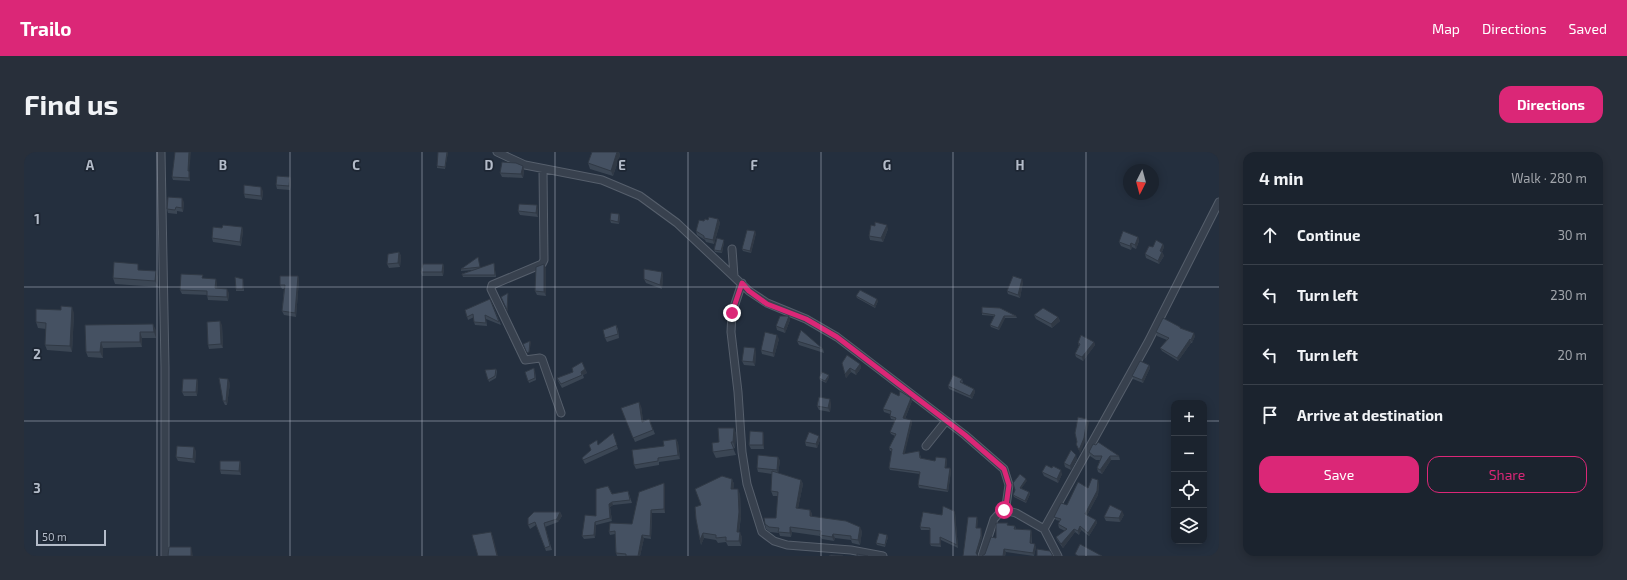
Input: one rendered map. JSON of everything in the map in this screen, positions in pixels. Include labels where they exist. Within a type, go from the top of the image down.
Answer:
[{"type":"street","points":[[161,152],[165,367],[165,556]]},
{"type":"street","points":[[497,152],[525,165],[602,180],[640,196],[677,223],[749,291],[767,304],[806,319],[837,337],[946,421],[1004,469],[1009,485],[1006,506],[1004,510],[994,519],[982,556]]},
{"type":"street","points":[[543,169],[544,260],[542,264],[492,285],[491,289],[525,360],[542,359],[561,414]]},
{"type":"street","points":[[1044,529],[1148,342],[1219,202]]},
{"type":"street","points":[[732,249],[734,276]]},
{"type":"street","points":[[742,283],[732,313],[731,332],[738,392],[742,452],[748,484],[762,532],[774,541],[787,545],[851,550],[883,556]]},
{"type":"street","points":[[926,446],[946,421]]},
{"type":"street","points":[[1004,510],[1016,514],[1044,529],[1058,556]]},
{"type":"building","points":[[175,152],[189,152],[189,178],[172,177]]},
{"type":"building","points":[[438,152],[447,152],[445,167],[437,166]]},
{"type":"building","points":[[592,152],[617,152],[611,171],[588,163]]},
{"type":"building","points":[[502,162],[516,163],[523,166],[521,174],[500,173]]},
{"type":"building","points":[[277,176],[290,177],[289,186],[276,185]]},
{"type":"building","points":[[244,185],[261,187],[261,196],[244,194]]},
{"type":"building","points":[[168,197],[182,198],[182,208],[176,207],[175,210],[167,209]]},
{"type":"building","points":[[519,204],[537,205],[536,213],[518,211]]},
{"type":"building","points":[[611,213],[619,214],[618,222],[610,220]]},
{"type":"building","points":[[709,217],[718,219],[713,240],[704,238],[704,236],[696,231],[699,220],[708,220]]},
{"type":"building","points":[[875,222],[887,225],[881,238],[869,236],[871,225],[875,226]]},
{"type":"building","points":[[223,225],[242,227],[240,242],[212,238],[213,227],[222,228]]},
{"type":"building","points":[[747,230],[755,231],[750,251],[742,249]]},
{"type":"building","points":[[1123,231],[1138,237],[1135,245],[1131,243],[1130,246],[1119,242]]},
{"type":"building","points":[[717,238],[724,240],[721,251],[714,250]]},
{"type":"building","points":[[1156,240],[1163,244],[1160,251],[1162,252],[1158,261],[1145,254],[1149,246],[1153,247]]},
{"type":"building","points":[[399,252],[398,263],[387,264],[388,254]]},
{"type":"building","points":[[478,257],[480,267],[461,269]]},
{"type":"building","points":[[114,262],[138,264],[138,270],[156,271],[155,281],[113,278]]},
{"type":"building","points":[[494,263],[495,275],[462,275],[462,274]]},
{"type":"building","points":[[423,264],[443,264],[442,272],[421,272]]},
{"type":"building","points":[[544,264],[544,292],[535,291],[536,267]]},
{"type":"building","points":[[644,269],[662,272],[660,285],[644,279]]},
{"type":"building","points":[[181,274],[203,275],[202,278],[216,279],[215,288],[227,289],[227,297],[207,296],[207,291],[180,290]]},
{"type":"building","points":[[280,276],[298,276],[295,313],[282,311],[285,285],[280,285]]},
{"type":"building","points":[[1013,276],[1022,279],[1018,295],[1007,291]]},
{"type":"building","points":[[235,277],[243,279],[243,289],[236,289]]},
{"type":"building","points":[[860,290],[877,299],[874,306],[856,296]]},
{"type":"building","points":[[508,293],[507,310],[501,297]]},
{"type":"building","points":[[490,299],[499,322],[485,315],[486,323],[474,322],[473,314],[467,317],[465,310]]},
{"type":"building","points":[[61,306],[72,307],[70,346],[45,345],[46,323],[36,322],[36,309],[61,310]]},
{"type":"building","points":[[982,307],[1000,308],[1016,316],[1004,316],[998,328],[990,325],[995,315],[982,313]]},
{"type":"building","points":[[1043,308],[1058,317],[1051,324],[1034,315]]},
{"type":"building","points":[[780,316],[789,316],[784,329],[776,326]]},
{"type":"building","points":[[1163,318],[1180,328],[1194,333],[1191,340],[1190,339],[1177,358],[1160,348],[1169,338],[1156,332]]},
{"type":"building","points":[[220,321],[221,344],[208,345],[207,322]]},
{"type":"building","points":[[153,324],[154,332],[140,332],[140,342],[101,342],[100,352],[86,352],[85,325]]},
{"type":"building","points":[[616,325],[618,334],[605,338],[603,330]]},
{"type":"building","points":[[801,330],[823,349],[797,341]]},
{"type":"building","points":[[765,332],[777,335],[773,353],[761,350]]},
{"type":"building","points":[[1081,335],[1094,342],[1082,357],[1075,354],[1080,344],[1078,343]]},
{"type":"building","points":[[530,341],[529,352],[527,353],[523,344]]},
{"type":"building","points":[[744,347],[755,348],[753,362],[742,361]]},
{"type":"building","points":[[847,355],[860,364],[855,371],[850,368],[845,374],[842,363]]},
{"type":"building","points":[[1140,361],[1149,365],[1142,380],[1132,376]]},
{"type":"building","points":[[582,362],[585,369],[581,372],[582,375],[561,384],[557,378],[573,372],[572,368]]},
{"type":"building","points":[[534,368],[535,378],[528,381],[525,372]]},
{"type":"building","points":[[496,369],[495,376],[488,380],[485,370]]},
{"type":"building","points":[[822,372],[829,375],[825,381],[819,378]]},
{"type":"building","points":[[953,375],[962,379],[960,382],[974,389],[970,396],[948,386]]},
{"type":"building","points":[[219,378],[228,379],[226,401],[223,401]]},
{"type":"building","points":[[183,379],[197,379],[196,392],[182,392]]},
{"type":"building","points":[[900,391],[911,398],[903,418],[911,420],[903,454],[919,451],[920,458],[935,461],[936,457],[946,458],[945,468],[950,468],[947,490],[918,485],[920,472],[889,468],[892,449],[889,448],[896,434],[890,432],[896,418],[890,416],[891,411],[883,409],[891,392],[899,396]]},
{"type":"building","points":[[819,397],[830,399],[828,408],[817,406]]},
{"type":"building","points":[[639,402],[642,422],[649,419],[653,430],[633,438],[621,408]]},
{"type":"building","points":[[1078,417],[1087,419],[1084,438],[1079,450],[1076,444],[1075,433]]},
{"type":"building","points":[[718,428],[734,428],[733,442],[731,442],[734,449],[713,452],[712,443],[719,442]]},
{"type":"building","points":[[750,431],[763,432],[763,445],[749,445]]},
{"type":"building","points":[[809,432],[819,436],[816,444],[805,442]]},
{"type":"building","points":[[613,433],[617,445],[583,460],[582,458],[591,450],[589,445],[597,440],[598,445]]},
{"type":"building","points":[[676,439],[678,455],[658,458],[658,461],[634,465],[632,450],[664,446],[663,441]]},
{"type":"building","points":[[1098,442],[1119,456],[1110,456],[1100,470],[1097,468],[1102,456],[1094,456],[1089,452],[1093,444],[1096,445]]},
{"type":"building","points":[[177,446],[194,447],[193,459],[176,457]]},
{"type":"building","points":[[1071,450],[1076,455],[1070,466],[1064,463]]},
{"type":"building","points":[[758,455],[778,457],[777,470],[757,468]]},
{"type":"building","points":[[220,461],[240,461],[239,471],[220,470]]},
{"type":"building","points":[[1046,465],[1052,468],[1053,466],[1061,470],[1057,479],[1042,472]]},
{"type":"building","points":[[772,471],[801,480],[796,508],[810,510],[810,516],[846,521],[860,527],[858,540],[851,539],[851,536],[833,534],[832,537],[820,535],[821,531],[790,527],[790,533],[778,532],[779,528],[769,527],[765,524],[764,518],[776,518],[778,492],[771,491]]},
{"type":"building","points":[[1020,474],[1026,479],[1020,488],[1029,492],[1025,501],[1013,495],[1015,490],[1013,483]]},
{"type":"building","points":[[722,476],[732,479],[731,489],[738,489],[739,512],[737,532],[740,532],[739,541],[726,541],[726,537],[716,538],[716,535],[703,533],[700,540],[695,507],[701,505],[695,489]]},
{"type":"building","points":[[1092,478],[1098,480],[1097,491],[1085,514],[1096,520],[1088,533],[1080,526],[1078,531],[1074,529],[1061,544],[1056,537],[1067,529],[1058,524],[1061,519],[1054,517],[1061,503],[1067,505],[1078,482],[1088,488]]},
{"type":"building","points":[[664,483],[664,509],[651,510],[650,536],[642,535],[638,556],[626,556],[626,554],[616,553],[615,531],[609,532],[610,523],[632,524],[639,492]]},
{"type":"building","points":[[608,486],[612,494],[628,491],[630,500],[612,502],[609,504],[610,518],[595,522],[594,535],[582,536],[585,515],[596,516],[596,489]]},
{"type":"building","points":[[1110,505],[1122,511],[1119,518],[1104,517]]},
{"type":"building","points":[[943,506],[954,511],[957,545],[940,537],[940,544],[930,544],[930,528],[920,527],[923,512],[942,515]]},
{"type":"building","points":[[534,512],[560,512],[557,519],[544,523],[550,546],[545,548],[535,522],[528,525],[528,518]]},
{"type":"building","points":[[968,517],[977,517],[976,528],[981,528],[981,536],[976,553],[978,556],[963,556]]},
{"type":"building","points":[[996,523],[1008,523],[1007,525],[1015,526],[1014,529],[1031,530],[1030,543],[1035,544],[1033,553],[1004,549],[1003,556],[982,556],[985,554],[991,537],[996,538]]},
{"type":"building","points":[[491,532],[497,556],[478,556],[472,535]]},
{"type":"building","points":[[879,533],[887,535],[885,545],[876,543]]},
{"type":"building","points":[[1080,544],[1102,556],[1078,556],[1075,554]]},
{"type":"building","points":[[169,547],[191,547],[191,556],[168,556]]},
{"type":"building","points":[[1037,549],[1050,551],[1053,556],[1037,556]]},
{"type":"building","points":[[857,554],[868,556],[857,556]]},
{"type":"route","points":[[732,313],[742,283],[749,291],[767,304],[806,319],[837,337],[965,435],[1004,469],[1009,485],[1004,510]]}]
